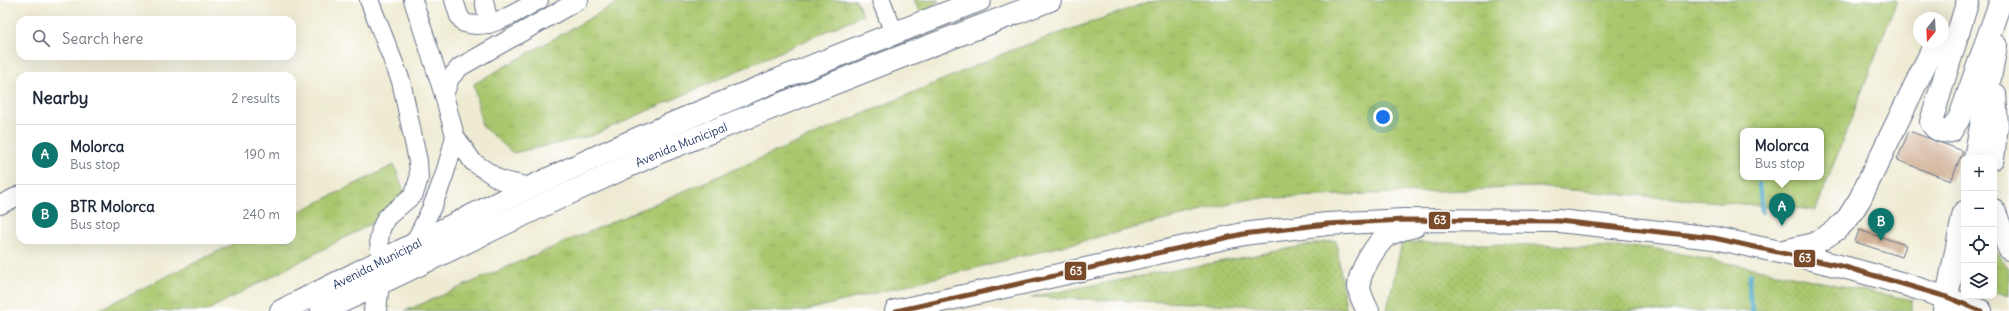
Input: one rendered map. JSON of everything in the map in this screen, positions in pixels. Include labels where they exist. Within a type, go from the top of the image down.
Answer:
[{"type":"main road","name":"Avenida Municipal","points":[[281,311],[413,245],[654,131],[980,0]]},
{"type":"main road","name":"Avenida Municipal","points":[[322,311],[658,153],[956,35],[1050,0]]},
{"type":"main road","points":[[1949,16],[1957,0]]},
{"type":"main road","points":[[1968,0],[1931,122],[1933,126],[1942,132],[1951,131],[1960,117],[2001,0]]},
{"type":"main road","points":[[1976,155],[2004,0]]},
{"type":"main road","points":[[1780,252],[1814,244],[1836,230],[1848,218],[1860,200],[1933,48]]},
{"type":"main road","points":[[1992,68],[1997,126],[1993,155]]},
{"type":"main road","points":[[1997,218],[2009,249]]},
{"type":"main road","points":[[896,311],[1243,234],[1327,224],[1404,220],[1449,220],[1559,221],[1714,238],[1845,267],[1946,304],[1982,311]]},
{"type":"main road","points":[[1368,311],[1362,300],[1359,285],[1361,276],[1372,253],[1388,235],[1413,226],[1449,220]]},
{"type":"main road","points":[[1946,304],[1961,227]]},
{"type":"main road","points":[[375,311],[378,284]]},
{"type":"street","points":[[369,0],[402,81],[418,161],[419,178],[414,194],[386,218],[381,229],[379,240],[380,261]]},
{"type":"street","points":[[413,0],[444,95],[455,136],[473,162],[500,180],[532,188]]},
{"type":"street","points":[[454,0],[459,16],[464,24],[473,26],[489,24],[533,2]]},
{"type":"street","points":[[484,0],[489,24]]},
{"type":"street","points":[[444,95],[450,78],[460,67],[579,0]]},
{"type":"street","points":[[881,0],[894,34]]},
{"type":"street","points":[[413,245],[432,211],[438,196],[446,174],[455,136]]},
{"type":"street","points":[[0,205],[16,197]]},
{"type":"green space","points":[[622,0],[856,0],[863,15],[591,136],[513,153],[482,126],[474,84]]},
{"type":"green space","points":[[913,0],[939,0],[922,14]]},
{"type":"green space","points":[[1154,0],[1897,0],[1816,210],[1536,187],[1250,199],[803,311],[405,311],[1012,50]]},
{"type":"green space","points":[[394,165],[409,204],[206,311],[96,311],[233,244],[296,244],[296,213]]},
{"type":"green space","points":[[1336,240],[1346,309],[1030,297]]},
{"type":"green space","points":[[1402,242],[1652,248],[1912,300],[1912,311],[1395,311],[1387,309]]},
{"type":"green space","points":[[1997,252],[2009,269],[2009,296],[1997,292]]},
{"type":"building","points":[[1909,131],[1963,151],[1951,181],[1897,160]]},
{"type":"building","points":[[1859,230],[1906,245],[1902,257],[1855,242]]},
{"type":"waterway","points":[[1759,184],[1762,212]]},
{"type":"waterway","points":[[1750,274],[1749,288],[1752,311]]},
{"type":"transit line","name":"63","points":[[896,311],[1243,234],[1327,224],[1404,220],[1559,221],[1714,238],[1845,267],[1947,297],[1981,311]]},
{"type":"place","name":"Molorca","points":[[1782,226]]},
{"type":"place","name":"BTR Molorca","points":[[1881,241]]}]
